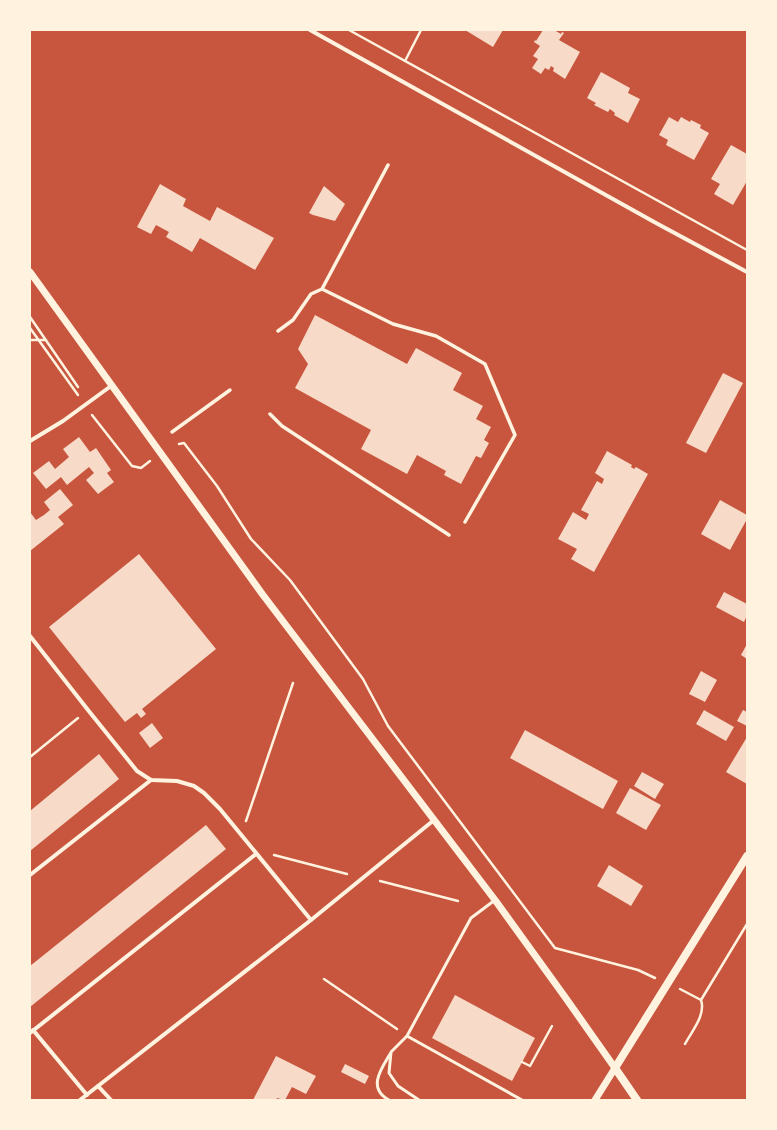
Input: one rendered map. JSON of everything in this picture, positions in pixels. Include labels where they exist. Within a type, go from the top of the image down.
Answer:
[{"type":"main road","points":[[637,1100],[615,1068],[747,856]]},
{"type":"street","points":[[310,30],[656,223],[747,272]]},
{"type":"street","points":[[278,331],[293,320],[311,294],[322,289],[388,165]]},
{"type":"street","points":[[30,272],[299,644],[495,900],[615,1068],[594,1100]]},
{"type":"street","points":[[322,289],[393,324],[436,336],[485,364],[515,435],[465,522]]},
{"type":"street","points":[[30,441],[63,421],[112,386]]},
{"type":"street","points":[[172,432],[230,390]]},
{"type":"street","points":[[270,414],[282,426],[449,534]]},
{"type":"street","points":[[30,636],[137,771],[151,780],[177,781],[194,786],[204,793],[220,809],[311,920]]},
{"type":"street","points":[[30,875],[151,780]]},
{"type":"street","points":[[80,1100],[311,920],[434,820]]},
{"type":"street","points":[[87,1095],[32,1032],[256,854]]},
{"type":"street","points":[[98,1086],[111,1100]]},
{"type":"lane","points":[[389,1100],[384,1097],[377,1086],[379,1073],[391,1052],[407,1036],[471,918],[495,900]]},
{"type":"lane","points":[[407,1036],[522,1100]]},
{"type":"lane","points":[[391,1052],[389,1073],[398,1086],[419,1100]]},
{"type":"path","points":[[349,30],[747,250]]},
{"type":"path","points":[[404,61],[421,30]]},
{"type":"path","points":[[30,317],[78,387]]},
{"type":"path","points":[[30,328],[77,393]]},
{"type":"path","points":[[30,340],[46,340]]},
{"type":"path","points":[[91,414],[132,466],[141,468]]},
{"type":"path","points":[[174,444],[184,443],[217,486],[251,539],[290,580],[363,679],[388,726],[555,948],[638,970]]},
{"type":"path","points":[[241,836],[293,683]]},
{"type":"path","points":[[30,757],[88,710]]},
{"type":"path","points":[[256,854],[269,853],[347,874]]},
{"type":"path","points":[[378,880],[458,902]]},
{"type":"path","points":[[701,1000],[747,924]]},
{"type":"path","points":[[324,979],[407,1036]]},
{"type":"path","points":[[685,1044],[699,1019],[703,1006],[701,1000],[690,994]]},
{"type":"path","points":[[522,1062],[530,1066],[552,1026]]},
{"type":"building","points":[[465,30],[503,30],[493,47]]},
{"type":"building","points":[[543,30],[554,30],[561,34],[562,32],[564,33],[559,40],[580,52],[565,79],[553,71],[554,68],[551,66],[549,70],[545,68],[541,74],[532,68],[538,59],[533,56],[540,46],[534,42]]},
{"type":"building","points":[[601,72],[630,88],[628,93],[640,99],[628,123],[614,115],[615,113],[610,109],[608,112],[594,105],[596,103],[587,98]]},
{"type":"building","points":[[669,117],[678,122],[681,117],[690,122],[691,120],[701,125],[700,128],[709,133],[694,160],[666,145],[668,140],[659,135]]},
{"type":"building","points":[[731,145],[747,154],[747,181],[733,205],[714,194],[720,184],[711,179]]},
{"type":"building","points":[[160,184],[186,199],[183,206],[210,221],[217,207],[274,238],[255,270],[200,238],[192,252],[166,237],[169,232],[156,225],[151,234],[137,227]]},
{"type":"building","points":[[324,186],[345,204],[335,221],[309,213]]},
{"type":"building","points":[[315,315],[407,364],[416,348],[462,373],[453,390],[483,406],[476,419],[491,427],[484,440],[489,443],[481,458],[476,456],[461,484],[444,475],[446,471],[417,455],[407,474],[361,449],[371,430],[295,388],[308,364],[298,349]]},
{"type":"building","points":[[723,373],[743,383],[706,453],[686,443]]},
{"type":"building","points":[[79,437],[90,452],[96,448],[111,470],[107,473],[114,482],[98,494],[86,480],[94,473],[89,467],[67,485],[61,477],[46,489],[33,473],[49,461],[55,469],[69,457],[63,449]]},
{"type":"building","points":[[607,451],[632,465],[631,467],[634,469],[636,467],[648,474],[594,572],[571,559],[577,549],[558,539],[573,512],[586,520],[589,514],[581,510],[597,481],[602,484],[604,479],[595,473]]},
{"type":"building","points":[[60,489],[73,505],[58,517],[64,524],[30,551],[30,512],[36,520],[44,515],[50,510],[44,502]]},
{"type":"building","points":[[720,500],[747,515],[747,519],[730,550],[701,534]]},
{"type":"building","points":[[139,554],[216,649],[142,709],[146,714],[141,718],[137,713],[125,722],[49,627]]},
{"type":"building","points":[[724,592],[747,604],[747,615],[744,622],[716,607]]},
{"type":"building","points":[[747,644],[747,659],[741,655]]},
{"type":"building","points":[[701,671],[717,680],[705,702],[689,694]]},
{"type":"building","points":[[704,710],[734,727],[726,741],[696,724]]},
{"type":"building","points":[[743,710],[747,712],[747,726],[737,721]]},
{"type":"building","points":[[152,723],[163,738],[150,748],[139,733]]},
{"type":"building","points":[[525,730],[618,781],[603,809],[510,758]]},
{"type":"building","points":[[747,737],[747,784],[726,772]]},
{"type":"building","points":[[99,754],[119,779],[30,851],[30,811]]},
{"type":"building","points":[[642,772],[664,784],[655,799],[634,786]]},
{"type":"building","points":[[630,788],[661,805],[646,830],[616,813]]},
{"type":"building","points":[[206,825],[226,849],[30,1007],[30,966]]},
{"type":"building","points":[[609,865],[643,886],[631,906],[597,886]]},
{"type":"building","points":[[455,995],[535,1038],[512,1081],[432,1038]]},
{"type":"building","points":[[276,1056],[316,1076],[306,1094],[292,1087],[285,1100],[277,1098],[276,1100],[253,1100]]},
{"type":"building","points":[[345,1064],[369,1076],[365,1084],[341,1072]]}]
